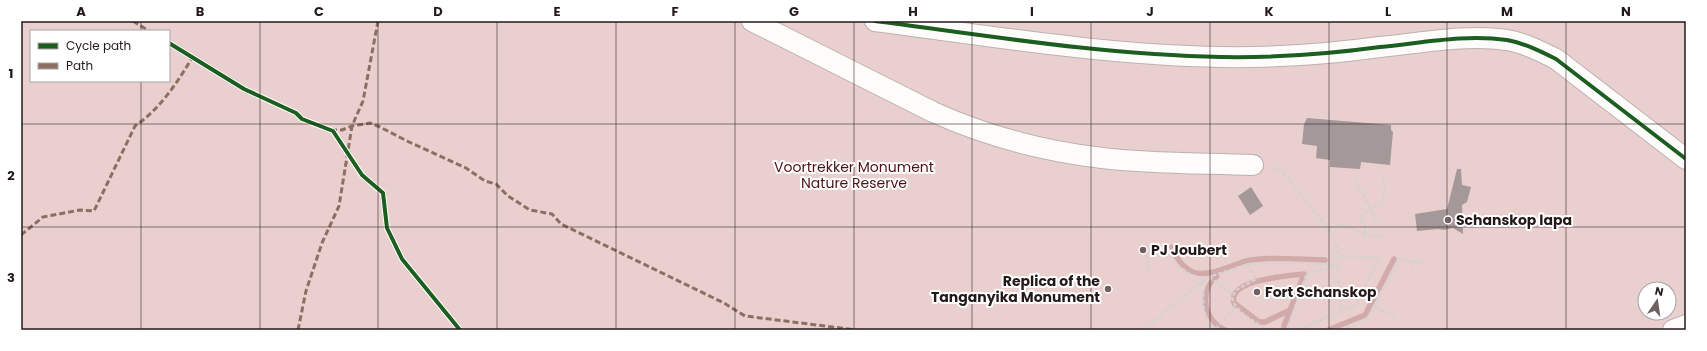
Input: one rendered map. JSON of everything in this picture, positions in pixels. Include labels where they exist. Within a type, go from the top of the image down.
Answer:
[{"type":"street","points":[[752,21],[920,106],[964,126],[991,134],[1026,144],[1102,158],[1136,161],[1253,165]]},
{"type":"street","points":[[875,21],[1105,50],[1167,56],[1268,57],[1346,51],[1464,38],[1488,38],[1509,41],[1532,48],[1556,59],[1686,159]]},
{"type":"street","points":[[1673,330],[1686,325]]},
{"type":"path","points":[[1253,165],[1281,170],[1328,228],[1338,248],[1341,312]]},
{"type":"path","points":[[1364,234],[1366,227],[1360,219],[1362,214],[1382,202],[1385,191],[1383,175]]},
{"type":"path","points":[[1354,179],[1378,222]]},
{"type":"path","points":[[1328,228],[1345,225],[1364,234],[1384,237]]},
{"type":"path","points":[[1148,271],[1146,246],[1168,249],[1176,263],[1184,271],[1198,277],[1203,282],[1202,304],[1204,312],[1208,320],[1217,330],[1235,307]]},
{"type":"path","points":[[1297,330],[1356,305],[1379,258],[1339,256]]},
{"type":"path","points":[[1342,330],[1368,318],[1399,259],[1423,262]]},
{"type":"path","points":[[1411,269],[1415,260]]},
{"type":"path","points":[[1141,330],[1152,323],[1171,306],[1209,277],[1248,264],[1287,262],[1338,266]]},
{"type":"path","points":[[1248,264],[1256,279],[1241,286],[1233,294],[1232,301],[1235,307],[1261,328],[1271,330]]},
{"type":"path","points":[[1287,330],[1307,273],[1338,266]]},
{"type":"path","points":[[1209,277],[1233,294]]},
{"type":"path","points":[[1375,307],[1397,317]]},
{"type":"green space","name":"Voortrekker Monument Nature Reserve","points":[[21,21],[1686,21],[1686,330],[21,330]]},
{"type":"building","points":[[1307,118],[1391,125],[1391,130],[1393,132],[1390,165],[1361,162],[1360,169],[1330,167],[1330,160],[1316,158],[1317,146],[1302,144],[1304,124]]},
{"type":"building","points":[[1457,169],[1461,169],[1462,185],[1471,187],[1467,202],[1462,205],[1463,234],[1453,228],[1444,230],[1438,229],[1417,231],[1415,214],[1447,209]]},
{"type":"building","points":[[1251,187],[1263,206],[1250,215],[1238,196]]},
{"type":"waterway","points":[[1172,247],[1175,255],[1183,265],[1189,270],[1199,273],[1211,273],[1240,263],[1258,259],[1282,258],[1325,260]]},
{"type":"waterway","points":[[1328,330],[1365,315],[1394,259]]},
{"type":"waterway","points":[[1284,326],[1304,274],[1261,280],[1249,284],[1240,289],[1234,295],[1234,303],[1259,322],[1265,322],[1290,310]]},
{"type":"waterway","points":[[1217,276],[1207,290],[1206,305],[1212,320],[1225,330]]},
{"type":"marked path","points":[[133,21],[147,30]]},
{"type":"marked path","points":[[298,330],[306,291],[322,243],[339,206],[352,126],[363,101],[378,21]]},
{"type":"marked path","points":[[21,235],[43,217],[80,210],[94,211],[135,126],[160,104],[174,86],[192,58]]},
{"type":"marked path","points":[[331,130],[342,130],[352,126],[370,123],[380,127],[466,168],[485,181],[496,184],[508,196],[530,210],[552,214],[561,224],[724,303],[745,316],[857,330]]},
{"type":"cycle path","points":[[875,21],[1091,49],[1134,53],[1221,57],[1321,54],[1428,41],[1475,38],[1491,38],[1513,41],[1538,50],[1556,59],[1686,159]]},
{"type":"cycle path","points":[[170,44],[244,89],[296,113],[302,119],[333,131],[362,175],[383,193],[387,228],[402,259],[460,330]]},
{"type":"place","name":"Schanskop lapa","points":[[1448,220]]},
{"type":"place","name":"PJ Joubert","points":[[1143,250]]},
{"type":"place","name":"Replica of the Tanganyika Monument","points":[[1108,289]]},
{"type":"place","name":"Fort Schanskop","points":[[1257,292]]}]
